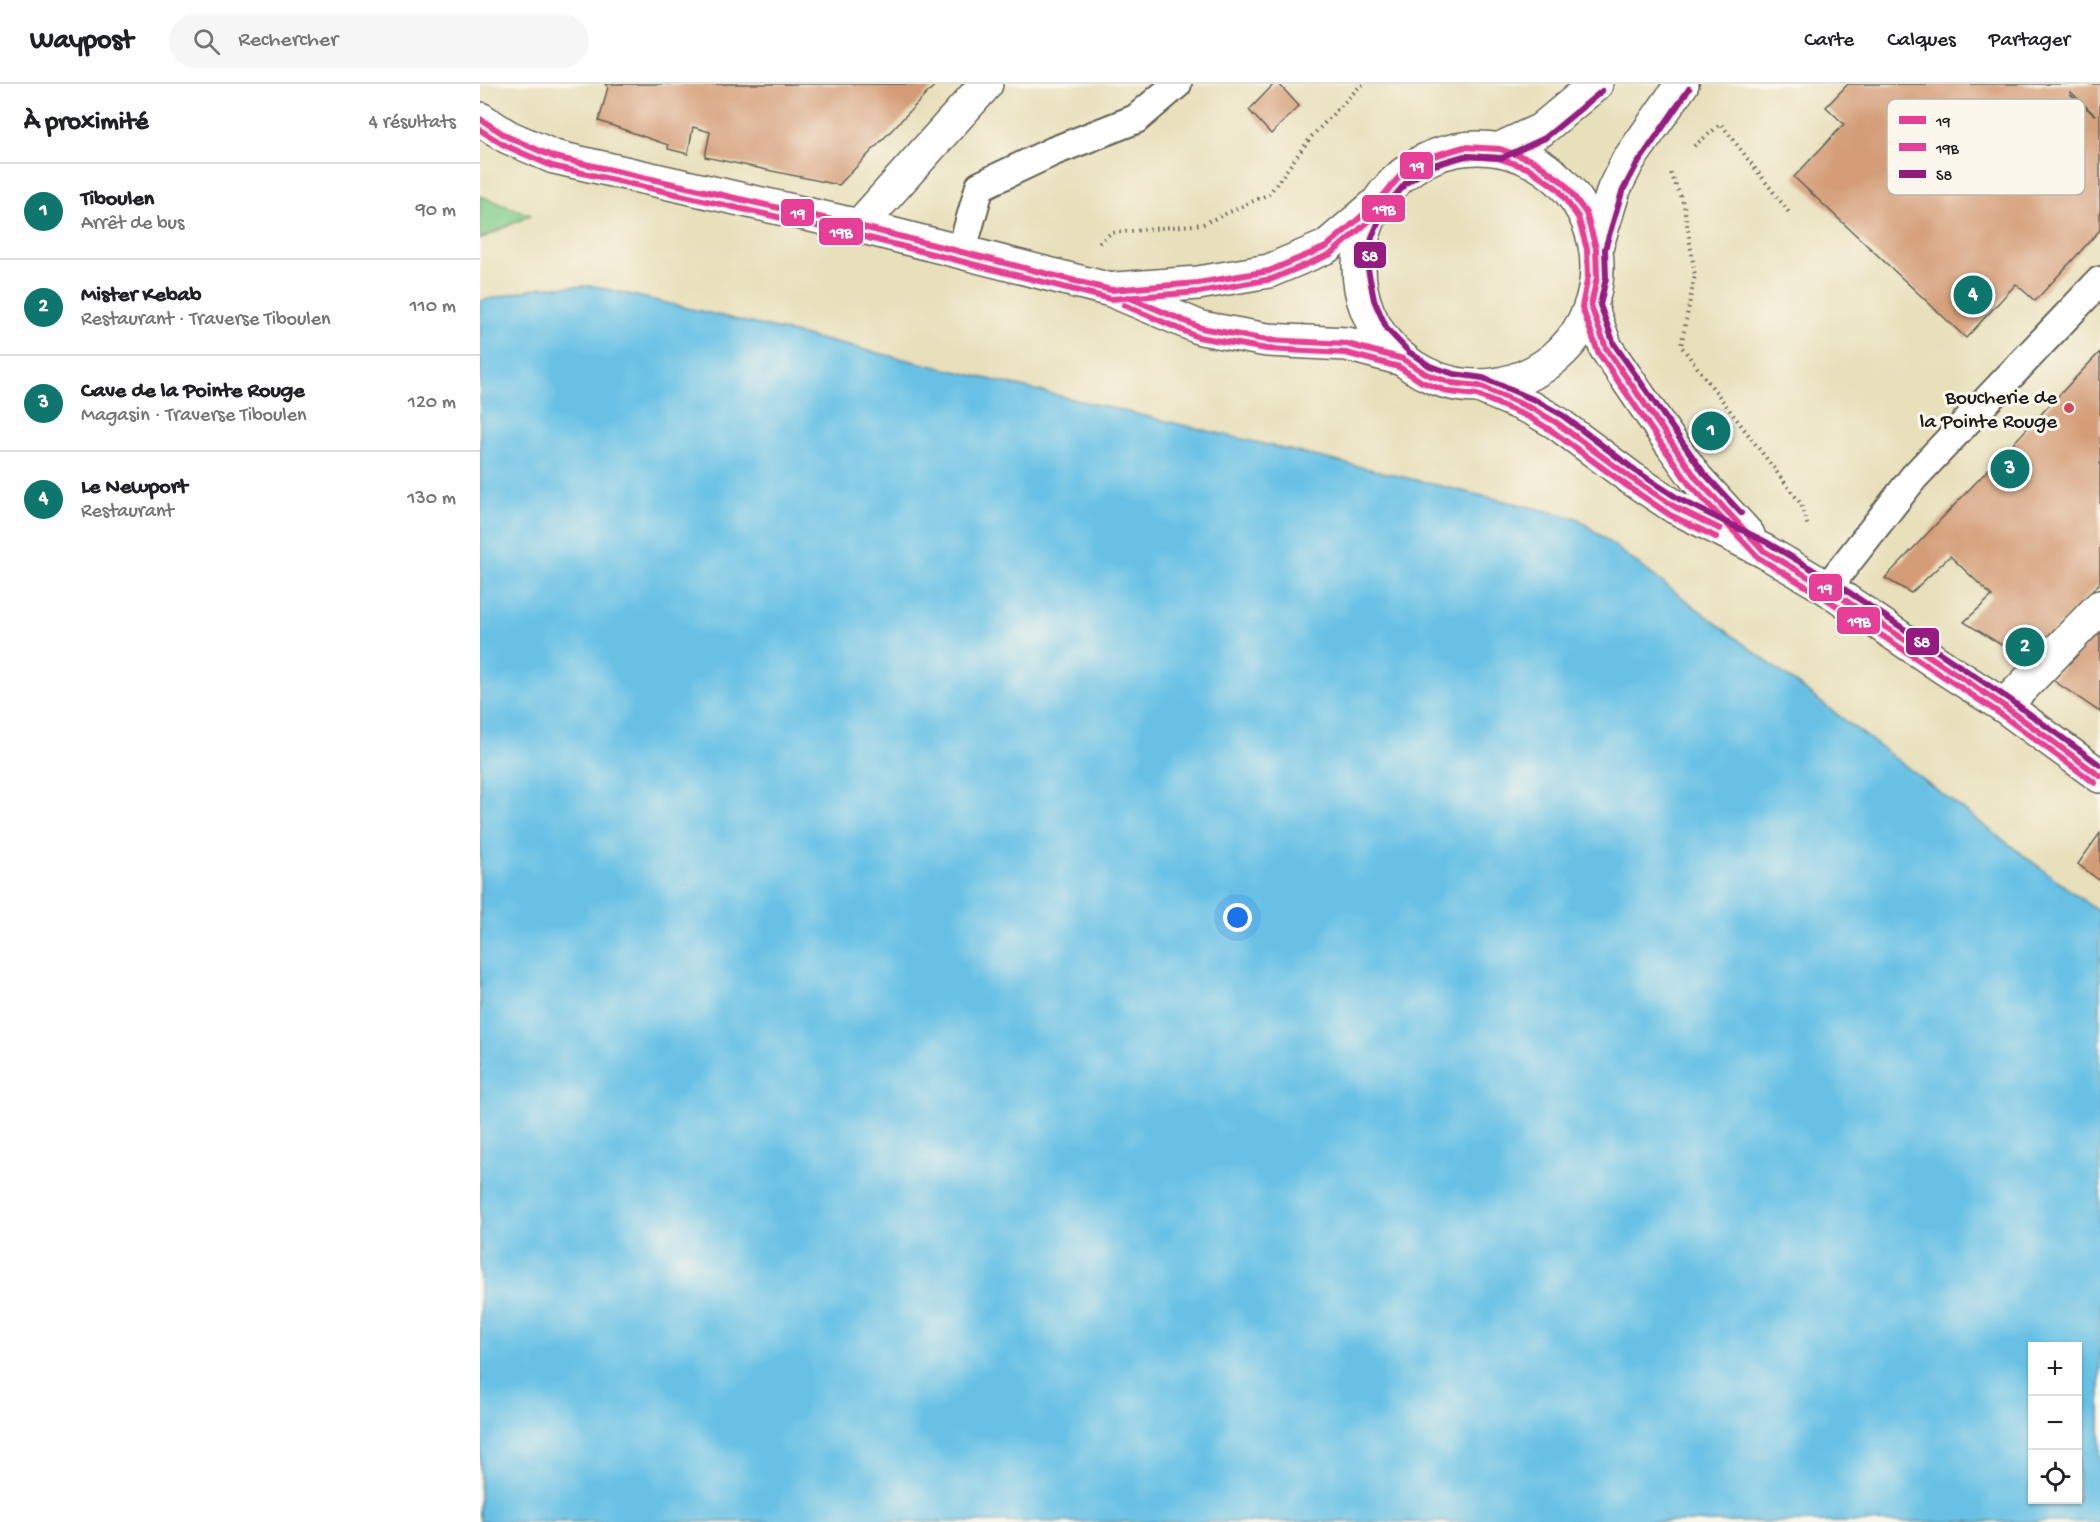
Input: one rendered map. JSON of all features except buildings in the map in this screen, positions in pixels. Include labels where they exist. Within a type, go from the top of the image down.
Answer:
[{"type":"street","points":[[859,226],[986,84]]},
{"type":"street","points":[[1500,149],[1541,130],[1596,84]]},
{"type":"street","points":[[1596,248],[1614,189],[1628,161],[1682,84]]},
{"type":"street","points":[[480,119],[508,137],[554,157],[859,226],[1111,290],[1201,328],[1268,340],[1347,344],[1402,359]]},
{"type":"street","points":[[1111,290],[1198,283],[1269,272],[1326,247],[1377,203],[1400,176],[1430,157],[1464,147],[1500,149],[1534,161],[1564,183],[1586,213],[1596,248],[1597,277],[1591,306],[1574,338],[1548,364],[1515,380],[1479,386],[1452,383],[1426,374],[1402,359],[1379,334],[1365,303],[1359,269],[1363,235],[1377,203]]},
{"type":"street","points":[[1591,306],[1606,348],[1673,446],[1696,478],[1764,551]]},
{"type":"street","points":[[1479,386],[1533,409],[1557,423],[1631,478],[1675,507],[1764,551],[1827,588],[2004,706],[2100,776]]},
{"type":"street","points":[[2004,706],[2100,608]]},
{"type":"lane","points":[[961,253],[981,186],[1054,151],[1136,120],[1177,84]]},
{"type":"lane","points":[[1827,588],[1914,477],[2100,281]]},
{"type":"path","points":[[1058,278],[1111,233],[1203,224],[1269,194],[1311,137],[1360,86],[1366,84]]},
{"type":"path","points":[[1668,166],[1721,124],[1791,215]]},
{"type":"path","points":[[1644,136],[1668,166],[1684,204],[1695,275],[1681,346],[1801,504],[1827,588]]},
{"type":"green space","points":[[480,196],[531,215],[480,239]]},
{"type":"water","points":[[594,286],[1577,518],[2100,913],[2100,1522],[480,1522],[480,301],[542,287]]},
{"type":"transit line","name":"S8","points":[[1689,89],[1636,166],[1622,192],[1605,249],[1606,278],[1600,305],[1614,344],[1703,472],[1741,513]]},
{"type":"transit line","name":"S8","points":[[1602,91],[1545,138],[1502,158],[1465,156],[1434,165],[1406,183],[1385,208],[1372,237],[1368,269],[1374,300],[1387,329],[1409,352],[1430,366],[1454,374],[1483,378],[1537,401],[1562,415],[1636,471],[1679,499],[1768,543],[1832,581],[2009,699],[2100,765]]},
{"type":"transit line","name":"19","points":[[480,119],[508,137],[554,157],[859,226],[1111,290],[1198,283],[1269,271],[1326,247],[1377,203],[1400,176],[1430,157],[1464,147],[1500,149],[1534,161],[1564,183],[1586,213],[1596,248],[1597,277],[1591,306],[1606,348],[1696,478],[1764,551],[1827,588],[2004,706],[2100,776]]},
{"type":"transit line","name":"19B","points":[[480,130],[504,145],[552,166],[857,235],[1111,299],[1199,292],[1272,279],[1331,254],[1383,209],[1406,183],[1434,165],[1465,156],[1498,158],[1530,169],[1558,189],[1578,217],[1587,249],[1588,276],[1582,307],[1598,352],[1689,484],[1759,558],[1822,596],[1999,713],[2095,783]]},
{"type":"transit line","name":"19","points":[[1128,297],[1201,328],[1267,340],[1347,344],[1403,359],[1426,374],[1452,383],[1479,386],[1533,409],[1557,423],[1631,478],[1675,507],[1720,529]]},
{"type":"transit line","name":"19B","points":[[1124,305],[1198,337],[1267,349],[1346,353],[1399,367],[1422,382],[1449,392],[1477,395],[1529,417],[1670,515],[1716,537]]},
{"type":"place","name":"Le Newport","points":[[1973,295]]},
{"type":"place","name":"Boucherie de la Pointe Rouge","points":[[2069,408]]},
{"type":"place","name":"Tiboulen","points":[[1711,431]]},
{"type":"place","name":"Cave de la Pointe Rouge","points":[[2010,469]]},
{"type":"place","name":"Mister Kebab","points":[[2025,647]]}]
